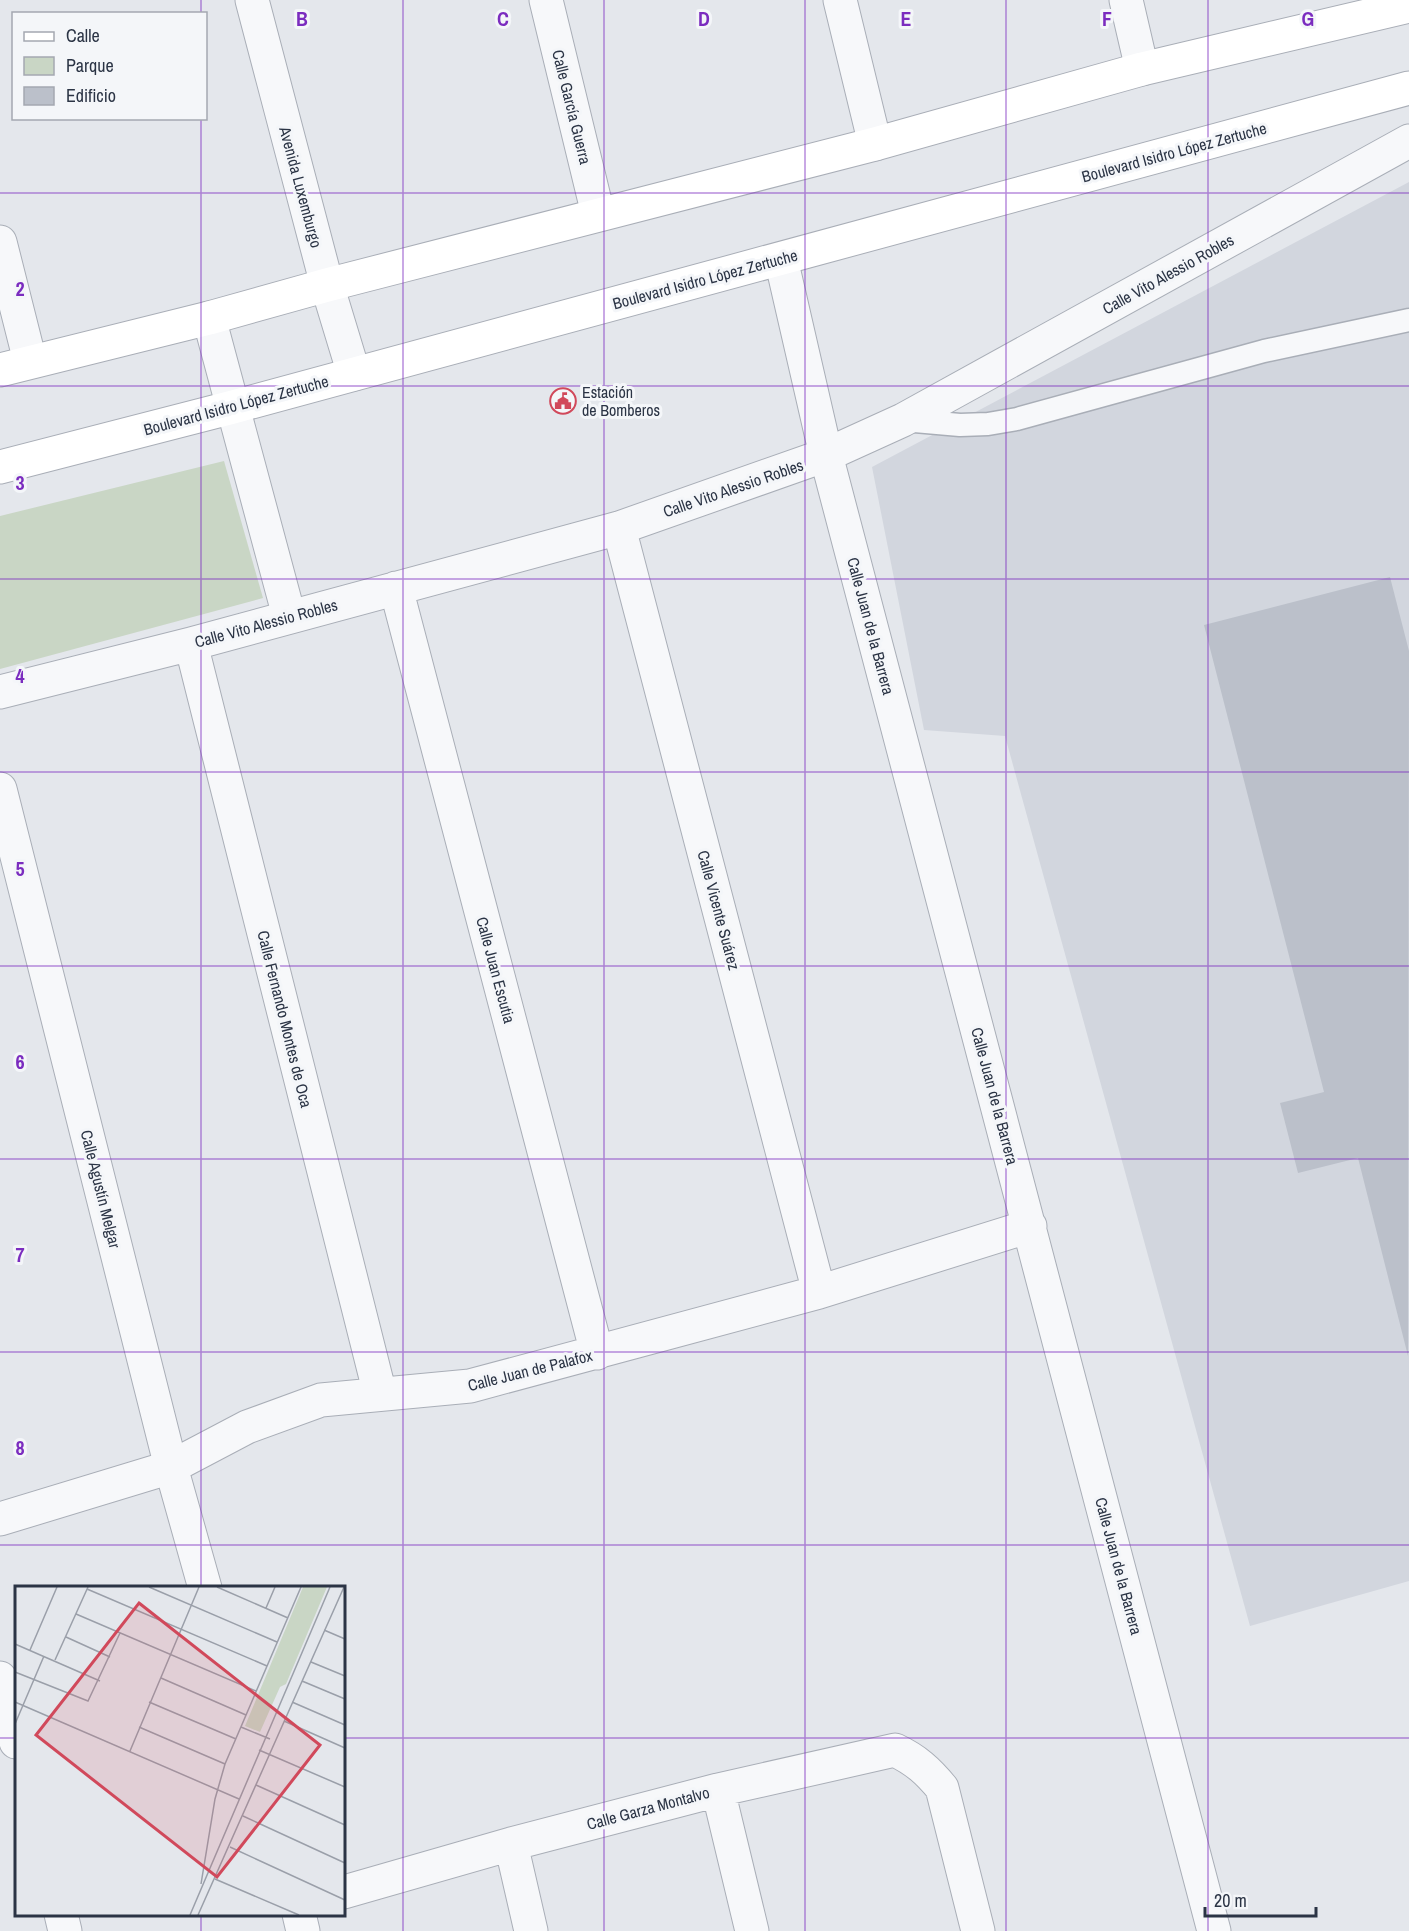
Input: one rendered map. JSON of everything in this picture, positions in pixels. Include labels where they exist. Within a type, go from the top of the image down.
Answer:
[{"type":"main road","points":[[15,366],[209,318],[598,214],[875,144],[1142,69],[1409,6]]},
{"type":"main road","name":"Boulevard Isidro López Zertuche","points":[[0,467],[354,374],[1409,88]]},
{"type":"street","name":"Avenida Luxemburgo","points":[[252,0],[327,285],[354,374]]},
{"type":"street","name":"Calle García Guerra","points":[[546,0],[598,214]]},
{"type":"street","points":[[840,0],[875,144]]},
{"type":"street","points":[[1126,0],[1142,69]]},
{"type":"street","name":"Calle Vito Alessio Robles","points":[[0,692],[191,644],[619,528],[826,455],[903,420],[1409,141]]},
{"type":"street","points":[[0,242],[15,366]]},
{"type":"street","name":"Calle Juan de la Barrera","points":[[781,259],[826,455],[1214,1931]]},
{"type":"street","points":[[209,318],[289,616]]},
{"type":"street","name":"Calle Vicente Suárez","points":[[619,528],[819,1292]]},
{"type":"street","name":"Calle Juan Escutia","points":[[396,588],[597,1353]]},
{"type":"street","name":"Calle Fernando Montes de Oca","points":[[191,644],[380,1394]]},
{"type":"street","name":"Calle Agustín Melgar","points":[[0,789],[171,1467],[205,1586]]},
{"type":"street","name":"Calle Juan de Palafox","points":[[0,1519],[171,1467],[247,1427],[321,1400],[470,1386],[819,1292],[1030,1226]]},
{"type":"street","points":[[0,1677],[15,1738]]},
{"type":"street","name":"Calle Garza Montalvo","points":[[345,1892],[511,1844],[718,1790],[895,1750],[912,1758],[928,1770],[942,1788],[978,1931]]},
{"type":"street","points":[[718,1790],[752,1931]]},
{"type":"street","points":[[511,1844],[531,1931]]},
{"type":"street","points":[[61,1916],[65,1931]]},
{"type":"street","points":[[299,1916],[303,1931]]},
{"type":"lane","points":[[903,420],[960,425],[1017,419],[1264,351],[1409,320]]},
{"type":"shaded area","points":[[1409,182],[1409,1581],[1250,1626],[1005,736],[924,730],[872,467]]},
{"type":"green space","points":[[224,461],[263,598],[0,669],[0,516]]},
{"type":"building","points":[[1390,577],[1409,651],[1408,1356],[1358,1158],[1298,1173],[1280,1103],[1324,1092],[1204,625]]},
{"type":"place","name":"Estación de Bomberos","points":[[563,401]]}]
